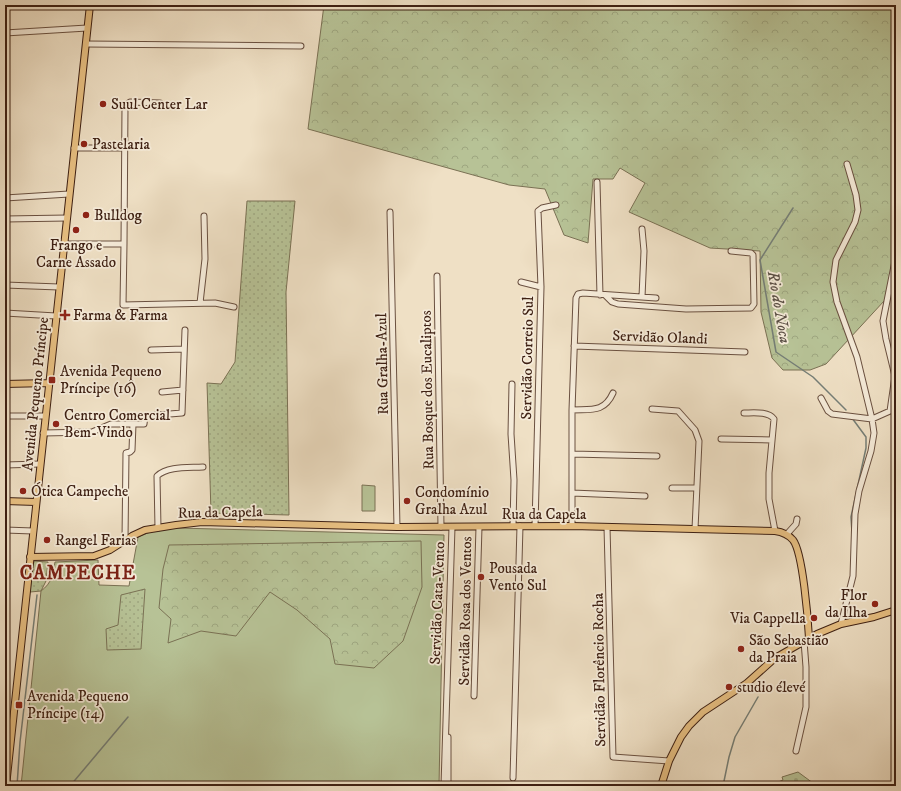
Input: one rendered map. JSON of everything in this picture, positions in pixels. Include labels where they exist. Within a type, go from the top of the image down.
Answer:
[{"type":"main road","name":"Avenida Pequeno Príncipe","points":[[6,786],[90,5]]},
{"type":"main road","points":[[5,384],[49,383]]},
{"type":"main road","points":[[5,501],[36,502]]},
{"type":"main road","name":"Rua da Capela","points":[[30,557],[94,556],[104,553],[138,533],[158,528],[193,523],[216,522],[397,527],[572,526],[774,531],[787,534]]},
{"type":"main road","points":[[787,534],[794,541],[800,558],[807,640]]},
{"type":"main road","points":[[661,786],[669,761],[684,731],[700,715],[747,683],[775,658],[830,628],[896,610]]},
{"type":"street","points":[[5,33],[88,28]]},
{"type":"street","points":[[86,44],[301,46]]},
{"type":"street","points":[[160,103],[130,102],[125,106],[123,305],[219,303],[234,307]]},
{"type":"street","points":[[74,148],[124,148]]},
{"type":"street","points":[[841,624],[853,576],[855,514],[859,491],[873,444],[874,433],[854,345],[837,302],[833,282],[836,260],[855,222],[858,210],[856,195],[847,164]]},
{"type":"street","points":[[597,182],[603,295],[612,302],[618,304],[686,309],[751,308],[754,304],[753,255],[751,253],[731,251]]},
{"type":"street","points":[[5,198],[69,194]]},
{"type":"street","name":"Servidão Correio Sul","points":[[535,526],[541,286],[538,211],[542,208],[556,205]]},
{"type":"street","name":"Rua Gralha-Azul","points":[[390,212],[397,527]]},
{"type":"street","points":[[200,303],[205,259],[204,216]]},
{"type":"street","points":[[5,219],[67,218]]},
{"type":"street","points":[[642,229],[644,251],[642,297]]},
{"type":"street","points":[[64,244],[124,244]]},
{"type":"street","points":[[821,398],[828,411],[832,414],[872,419],[890,411],[895,383],[895,372],[886,339],[883,321],[896,256]]},
{"type":"street","name":"Rua Bosque dos Eucaliptos","points":[[437,276],[442,527]]},
{"type":"street","points":[[521,282],[541,286]]},
{"type":"street","points":[[5,285],[59,287]]},
{"type":"street","points":[[572,526],[572,410],[577,296],[581,293],[656,298]]},
{"type":"street","points":[[5,313],[56,316]]},
{"type":"street","points":[[43,433],[92,432],[108,424],[144,424],[145,416],[182,413],[185,330]]},
{"type":"street","name":"Servidão Olandi","points":[[574,346],[745,352]]},
{"type":"street","points":[[151,350],[184,349]]},
{"type":"street","points":[[512,384],[511,434],[516,526],[514,778]]},
{"type":"street","points":[[162,392],[183,390]]},
{"type":"street","points":[[572,410],[596,409],[604,406],[611,399],[614,392]]},
{"type":"street","points":[[652,409],[678,411],[695,430],[697,435],[699,449],[695,529]]},
{"type":"street","points":[[744,413],[767,414],[772,416],[774,419],[768,499],[774,531]]},
{"type":"street","points":[[5,416],[45,416]]},
{"type":"street","points":[[125,540],[126,453],[132,450],[133,424]]},
{"type":"street","points":[[721,439],[772,440]]},
{"type":"street","points":[[572,454],[657,456]]},
{"type":"street","points":[[5,465],[40,464]]},
{"type":"street","points":[[158,528],[157,476],[162,471],[202,467]]},
{"type":"street","points":[[672,488],[696,488]]},
{"type":"street","points":[[572,493],[645,496]]},
{"type":"street","points":[[787,534],[796,524],[796,519]]},
{"type":"street","name":"Servidão Cata-Vento","points":[[444,786],[446,778],[448,699],[446,680],[452,527]]},
{"type":"street","name":"Servidão Rosa dos Ventos","points":[[474,696],[479,527]]},
{"type":"street","name":"Servidão Florêncio Rocha","points":[[607,527],[613,757],[669,761]]},
{"type":"street","points":[[5,530],[33,531]]},
{"type":"street","points":[[796,751],[806,707],[807,640]]},
{"type":"street","name":"Servidão Cata-Vento","points":[[446,778],[448,786]]},
{"type":"green space","points":[[324,5],[896,5],[896,288],[826,364],[810,370],[783,370],[772,358],[761,312],[760,251],[710,248],[629,212],[645,183],[620,168],[613,179],[593,179],[588,243],[564,235],[545,189],[509,185],[308,129]]},
{"type":"green space","points":[[247,201],[295,201],[286,292],[289,515],[211,513],[207,383],[221,384],[235,362]]},
{"type":"green space","points":[[362,485],[375,486],[375,511],[362,511]]},
{"type":"green space","points":[[177,528],[444,535],[439,786],[21,786],[41,591],[50,581],[55,562],[98,560],[99,585],[129,586],[138,537],[155,530]]},
{"type":"green space","points":[[421,541],[422,587],[403,641],[374,668],[335,664],[330,639],[297,610],[270,592],[236,636],[201,631],[168,643],[171,619],[159,608],[163,569],[169,545]]},
{"type":"green space","points":[[33,561],[48,562],[46,581],[41,591],[30,592]]},
{"type":"green space","points":[[145,589],[141,649],[107,650],[106,629],[118,625],[121,595]]},
{"type":"green space","points":[[798,772],[817,786],[766,786],[783,780],[782,777]]},
{"type":"waterway","name":"Rio do Noca","points":[[793,208],[760,260],[776,352],[813,377],[846,410]]},
{"type":"waterway","name":"Rio do Noca","points":[[852,418],[866,437],[866,448],[851,517],[852,532]]},
{"type":"waterway","points":[[17,786],[20,742],[37,595]]},
{"type":"waterway","name":"Rio do Noca","points":[[723,786],[735,737],[758,697]]},
{"type":"waterway","points":[[70,786],[128,717]]},
{"type":"place","name":"Suul Center Lar","points":[[103,104]]},
{"type":"place","name":"Pastelaria","points":[[84,144]]},
{"type":"place","name":"Bulldog","points":[[86,215]]},
{"type":"place","name":"Frango e Carne Assado","points":[[76,230]]},
{"type":"place","name":"Farma & Farma","points":[[65,315]]},
{"type":"place","name":"Avenida Pequeno Príncipe (16)","points":[[52,380]]},
{"type":"place","name":"Centro Comercial Bem-Vindo","points":[[56,424]]},
{"type":"place","name":"Ótica Campeche","points":[[23,491]]},
{"type":"place","name":"Condomínio Gralha Azul","points":[[407,501]]},
{"type":"place","name":"Rangel Farias","points":[[47,540]]},
{"type":"place","name":"Pousada Vento Sul","points":[[481,577]]},
{"type":"place","name":"Flor da Ilha","points":[[875,604]]},
{"type":"place","name":"Via Cappella","points":[[814,618]]},
{"type":"place","name":"São Sebastião da Praia","points":[[741,649]]},
{"type":"place","name":"studio élevé","points":[[729,687]]},
{"type":"place","name":"Avenida Pequeno Príncipe (14)","points":[[19,705]]},
{"type":"district","name":"CAMPECHE","points":[[78,572]]}]
